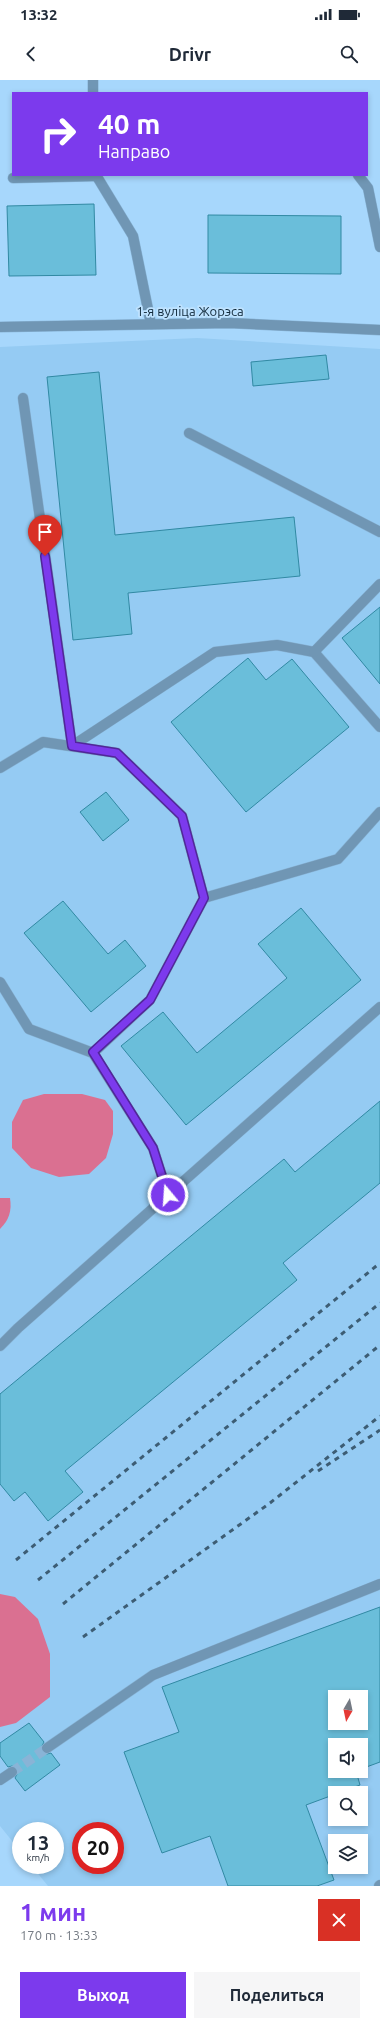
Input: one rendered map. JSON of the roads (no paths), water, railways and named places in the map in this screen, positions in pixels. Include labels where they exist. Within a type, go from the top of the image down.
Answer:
[{"type":"street","points":[[93,80],[93,92]]},
{"type":"street","points":[[13,178],[96,176],[133,236],[151,324]]},
{"type":"street","points":[[359,176],[368,188],[380,247]]},
{"type":"street","name":"1-я вуліца Жорэса","points":[[0,327],[229,323],[380,330]]},
{"type":"street","points":[[23,398],[72,746]]},
{"type":"street","points":[[190,433],[380,532]]},
{"type":"street","points":[[314,652],[380,584]]},
{"type":"street","points":[[72,746],[215,652],[277,645],[314,652],[380,727]]},
{"type":"street","points":[[0,768],[43,742],[117,753],[182,816],[204,898],[150,1000],[93,1052]]},
{"type":"street","points":[[204,898],[338,859],[380,812]]},
{"type":"street","points":[[0,982],[29,1029],[93,1052],[153,1148],[168,1195]]},
{"type":"street","points":[[0,1346],[18,1328],[380,1007]]},
{"type":"street","points":[[47,1748],[153,1675],[380,1584]]},
{"type":"street","points":[[0,1780],[12,1772]]},
{"type":"tunnel","points":[[12,1772],[47,1748]]},
{"type":"railway","points":[[16,1560],[380,1263]]},
{"type":"railway","points":[[38,1580],[380,1303]]},
{"type":"railway","points":[[63,1604],[380,1345]]},
{"type":"railway","points":[[83,1637],[270,1503],[380,1416]]},
{"type":"railway","points":[[318,1471],[380,1430]]}]
